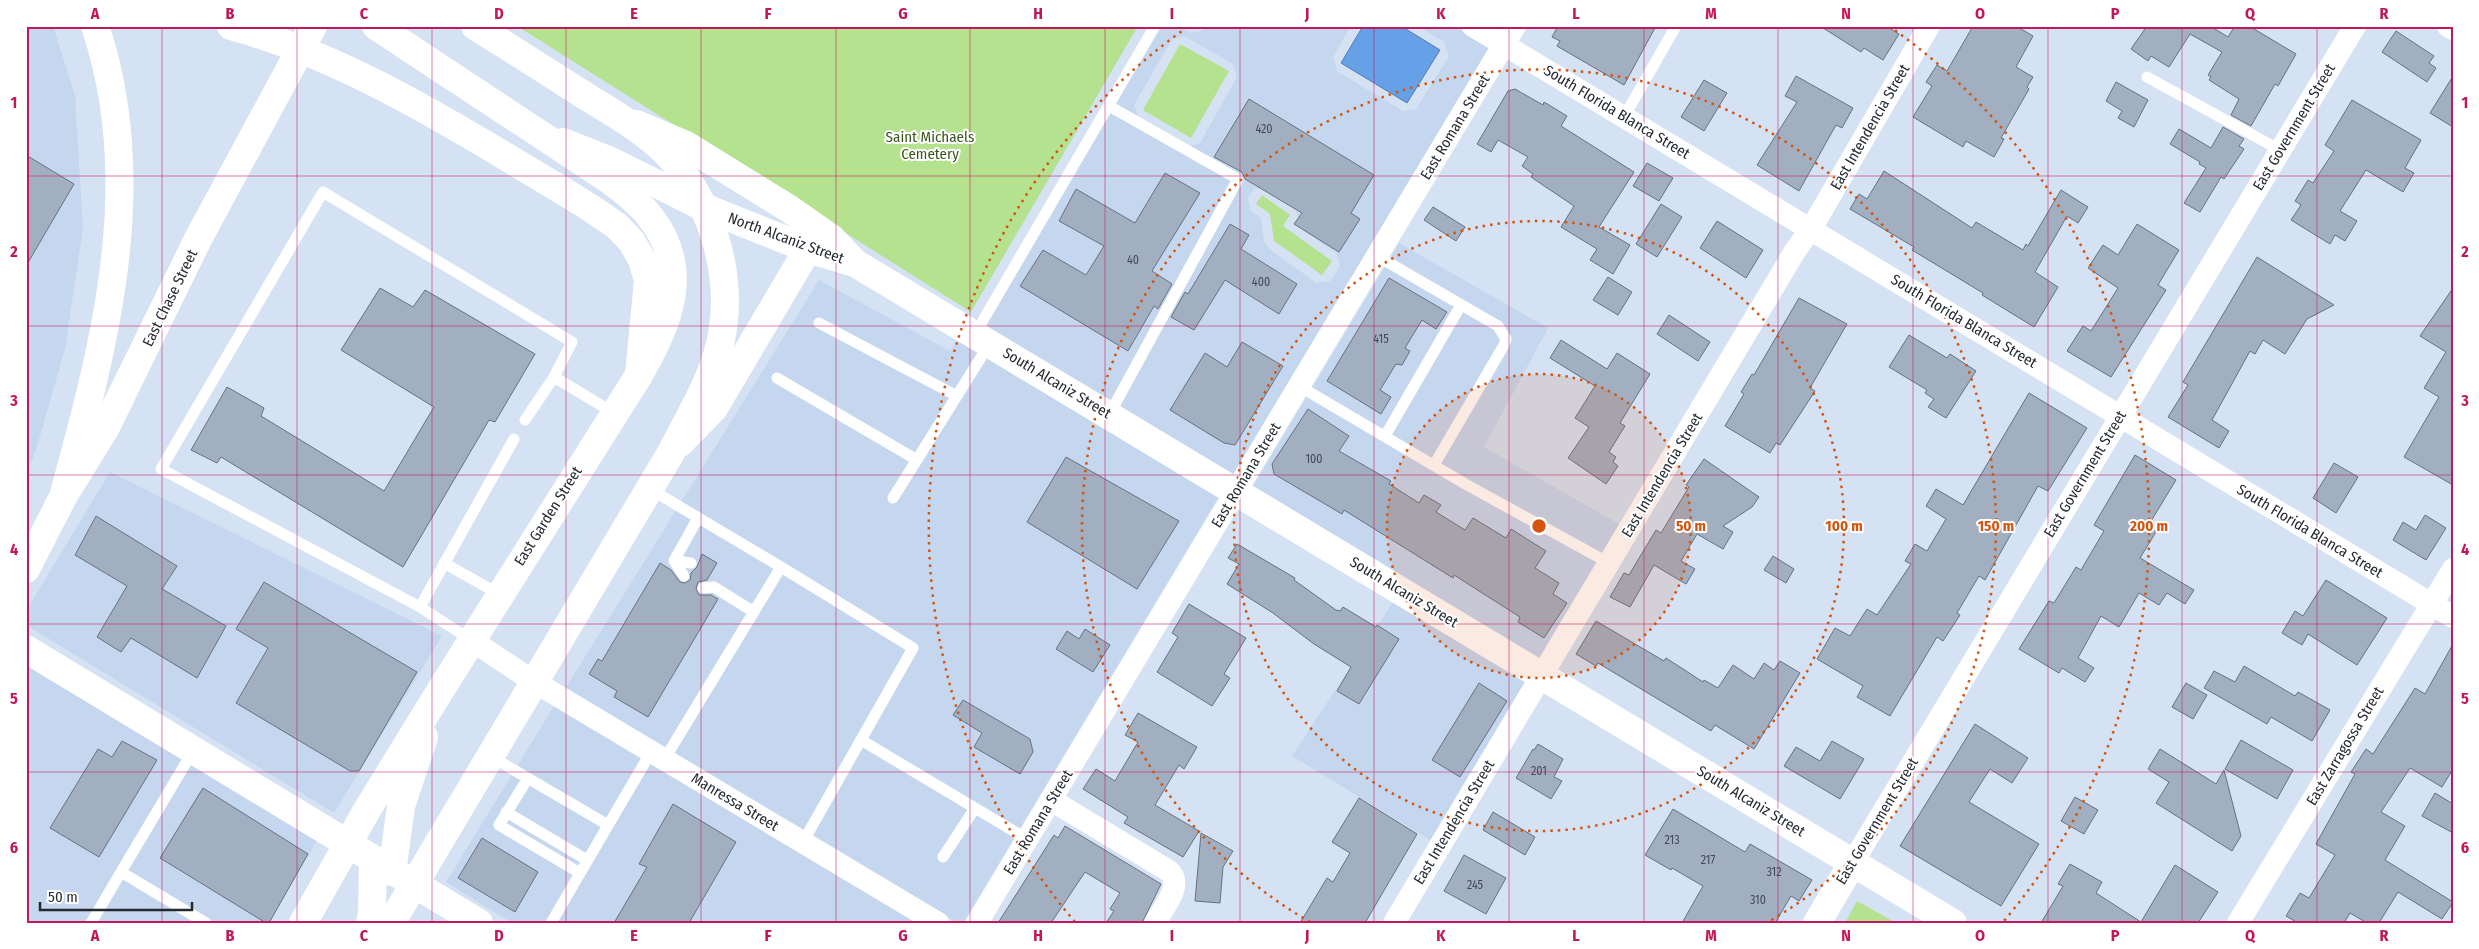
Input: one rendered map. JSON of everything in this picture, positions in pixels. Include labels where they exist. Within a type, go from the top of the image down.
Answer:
[{"type":"main road","points":[[63,497],[97,370],[119,231],[120,148],[115,105],[106,58],[94,26]]},
{"type":"main road","points":[[231,26],[325,60],[380,85],[442,119],[618,227],[635,248],[648,280],[639,375]]},
{"type":"main road","name":"East Chase Street","points":[[26,569],[63,497],[105,430],[198,239],[312,26]]},
{"type":"main road","name":"North Alcaniz Street","points":[[376,26],[542,134],[611,161],[701,206],[808,250],[855,263]]},
{"type":"main road","name":"North Alcaniz Street","points":[[475,26],[616,114],[686,145],[788,208],[831,238],[855,263]]},
{"type":"main road","points":[[391,923],[672,451],[707,380],[723,328],[725,291],[722,260],[701,206],[671,158],[616,114]]},
{"type":"main road","name":"East Garden Street","points":[[303,923],[367,810],[499,594],[639,375],[664,329],[672,299],[672,269],[667,247],[656,225],[640,206],[611,181],[542,134]]},
{"type":"main road","points":[[672,451],[714,408],[808,250]]},
{"type":"main road","name":"South Alcaniz Street","points":[[855,263],[1953,923]]},
{"type":"main road","points":[[26,649],[479,923]]},
{"type":"main road","points":[[370,923],[382,866],[440,691]]},
{"type":"main road","name":"East Government Street","points":[[1817,923],[1853,862]]},
{"type":"street","name":"South Florida Blanca Street","points":[[1473,26],[1510,36],[1624,117],[2453,618]]},
{"type":"street","name":"East Intendencia Street","points":[[1394,923],[1795,251],[1811,229],[1929,26]]},
{"type":"street","name":"East Government Street","points":[[1853,862],[2355,26]]},
{"type":"street","points":[[2448,26],[2453,29]]},
{"type":"street","name":"East Romana Street","points":[[977,923],[1510,36]]},
{"type":"street","name":"East Zarragossa Street","points":[[2238,923],[2453,570]]},
{"type":"street","name":"Manressa Street","points":[[471,640],[533,682],[938,923]]},
{"type":"street","points":[[1051,800],[1169,871],[1174,876],[1176,885],[1155,923]]},
{"type":"lane","points":[[893,498],[957,396],[982,338],[1155,26]]},
{"type":"lane","points":[[1624,117],[1676,26]]},
{"type":"lane","points":[[2147,77],[2280,150]]},
{"type":"lane","points":[[1109,106],[1238,179],[1109,414]]},
{"type":"lane","points":[[471,640],[420,606],[161,469],[323,192],[572,342],[554,377],[525,420]]},
{"type":"lane","points":[[1377,256],[1498,326],[1506,339],[1434,465]]},
{"type":"lane","points":[[1385,436],[1461,304]]},
{"type":"lane","points":[[819,322],[957,396]]},
{"type":"lane","points":[[554,377],[614,413]]},
{"type":"lane","points":[[776,378],[917,460]]},
{"type":"lane","points":[[1299,386],[1434,465],[1609,563]]},
{"type":"lane","points":[[420,606],[514,439]]},
{"type":"lane","points":[[649,488],[913,648],[803,842]]},
{"type":"lane","points":[[674,561],[698,518]]},
{"type":"lane","points":[[674,561],[691,563]]},
{"type":"lane","points":[[674,561],[684,576]]},
{"type":"lane","points":[[444,563],[499,594]]},
{"type":"lane","points":[[551,923],[608,825],[754,612],[781,567]]},
{"type":"lane","points":[[711,576],[709,588],[754,612]]},
{"type":"lane","points":[[861,740],[1027,839]]},
{"type":"lane","points":[[91,923],[193,751]]},
{"type":"lane","points":[[490,756],[608,825]]},
{"type":"lane","points":[[528,778],[499,825],[580,873]]},
{"type":"lane","points":[[943,857],[975,808]]},
{"type":"lane","points":[[506,812],[587,860]]},
{"type":"lane","points":[[121,872],[206,923]]},
{"type":"shaded area","points":[[26,26],[53,26],[75,96],[83,228],[65,349],[36,450],[26,474]]},
{"type":"shaded area","points":[[1150,26],[1179,26],[1190,33],[1202,31],[1205,26],[1351,26],[1333,57],[1337,71],[1403,111],[1416,109],[1449,56],[1444,42],[1418,26],[1453,26],[1489,47],[1232,476],[970,320],[980,317]],"holes":[[[1184,36],[1233,64],[1237,77],[1200,143],[1188,146],[1139,118],[1134,105],[1172,39]],[[1266,188],[1295,208],[1299,221],[1296,225],[1337,254],[1340,267],[1330,281],[1317,283],[1269,249],[1264,241],[1261,218],[1251,211],[1248,198],[1254,189]]]},
{"type":"shaded area","points":[[1399,243],[1548,328],[1484,447],[1619,524],[1538,660],[1252,488]]},
{"type":"shaded area","points":[[819,280],[950,351],[960,337],[1221,493],[963,923],[958,923],[565,689]]},
{"type":"shaded area","points":[[110,472],[442,636],[334,813],[26,625],[26,611]]},
{"type":"shaded area","points":[[1395,599],[1527,678],[1430,840],[1292,756]]},
{"type":"shaded area","points":[[26,662],[318,839],[268,923],[26,923]]},
{"type":"shaded area","points":[[554,706],[918,923],[512,923],[446,882]]},
{"type":"green space","name":"Saint Michaels Cemetery","points":[[517,26],[1138,26],[971,312]]},
{"type":"green space","points":[[1180,44],[1229,71],[1191,138],[1143,110]]},
{"type":"green space","points":[[1262,195],[1290,215],[1283,226],[1332,261],[1322,275],[1274,241],[1270,214],[1256,204]]},
{"type":"green space","points":[[1857,901],[1896,923],[1845,923]]},
{"type":"water","points":[[1363,26],[1401,26],[1440,50],[1407,103],[1341,63]]},
{"type":"building","points":[[1558,26],[1656,26],[1624,85],[1557,46],[1560,41],[1552,37]]},
{"type":"building","points":[[1820,26],[1886,26],[1899,34],[1883,60],[1864,48],[1861,52]]},
{"type":"building","points":[[1973,26],[2016,26],[2033,36],[2016,67],[2033,77],[2027,87],[2029,89],[2001,138],[2004,139],[1994,157],[1966,141],[1963,147],[1913,117],[1932,86],[1926,82],[1937,65],[1947,71]]},
{"type":"building","points":[[2147,26],[2210,26],[2228,37],[2235,26],[2249,26],[2296,54],[2278,86],[2275,84],[2251,126],[2231,115],[2239,99],[2209,80],[2211,77],[2208,75],[2222,52],[2190,34],[2169,67],[2151,56],[2148,61],[2131,49]]},
{"type":"building","points":[[2396,31],[2434,56],[2429,63],[2436,68],[2427,82],[2382,52]]},
{"type":"building","points":[[1796,76],[1853,108],[1842,128],[1836,125],[1799,191],[1757,165],[1797,102],[1785,96]]},
{"type":"building","points":[[2453,76],[2453,127],[2430,113]]},
{"type":"building","points":[[1704,80],[1727,93],[1704,131],[1681,117]]},
{"type":"building","points":[[2116,82],[2148,100],[2134,127],[2118,118],[2122,111],[2106,101]]},
{"type":"building","points":[[1515,89],[1543,105],[1544,102],[1567,116],[1561,126],[1634,172],[1599,227],[1630,245],[1613,274],[1590,260],[1597,249],[1561,227],[1574,206],[1531,177],[1533,174],[1522,166],[1528,157],[1498,140],[1491,152],[1477,144],[1508,91]]},
{"type":"building","points":[[1249,99],[1374,175],[1351,213],[1360,219],[1339,252],[1294,224],[1302,213],[1245,179],[1242,172],[1214,157]]},
{"type":"building","points":[[2352,100],[2421,140],[2405,168],[2414,173],[2403,192],[2366,170],[2340,211],[2357,221],[2345,241],[2335,235],[2330,244],[2291,220],[2301,205],[2295,201],[2308,180],[2313,183],[2334,151],[2325,145]]},
{"type":"building","points":[[2223,127],[2244,139],[2239,146],[2244,149],[2224,179],[2221,177],[2200,212],[2184,203],[2206,168],[2199,164],[2200,162],[2170,144],[2179,129],[2211,148]]},
{"type":"building","points":[[26,155],[74,184],[26,266]]},
{"type":"building","points":[[1647,163],[1673,178],[1659,201],[1633,186]]},
{"type":"building","points":[[1884,171],[1972,228],[1976,222],[2023,250],[2026,244],[2028,246],[2061,190],[2088,207],[2078,223],[2067,216],[2035,272],[2058,287],[2034,327],[1982,295],[1983,293],[1912,250],[1914,247],[1850,209],[1859,194],[1867,199]]},
{"type":"building","points":[[1165,173],[1200,193],[1152,271],[1172,284],[1158,309],[1154,306],[1128,351],[1020,286],[1043,250],[1086,275],[1104,246],[1059,221],[1076,189],[1135,223]]},
{"type":"building","points":[[1661,204],[1682,217],[1657,257],[1636,244]]},
{"type":"building","points":[[1433,207],[1465,227],[1456,241],[1424,220]]},
{"type":"building","points":[[1717,221],[1763,250],[1746,278],[1700,248]]},
{"type":"building","points":[[1230,224],[1249,235],[1241,249],[1297,284],[1279,314],[1225,280],[1194,330],[1171,317],[1185,292],[1188,294]]},
{"type":"building","points":[[2137,224],[2179,250],[2158,285],[2166,290],[2111,377],[2067,351],[2083,326],[2091,331],[2118,288],[2088,268],[2103,245],[2118,255]]},
{"type":"building","points":[[2257,257],[2334,305],[2307,319],[2285,354],[2263,340],[2255,354],[2250,351],[2212,420],[2229,431],[2219,448],[2168,417],[2188,385],[2183,382]]},
{"type":"building","points":[[1608,277],[1632,292],[1618,315],[1593,300]]},
{"type":"building","points":[[1389,278],[1447,312],[1436,329],[1422,320],[1405,348],[1410,351],[1402,365],[1396,364],[1380,390],[1391,397],[1381,414],[1327,381]]},
{"type":"building","points":[[380,288],[413,307],[425,290],[535,354],[495,422],[489,420],[403,567],[221,457],[217,463],[191,450],[227,387],[264,408],[261,416],[384,491],[434,407],[341,350]]},
{"type":"building","points":[[2453,288],[2453,485],[2404,457],[2439,397],[2424,388],[2446,352],[2420,336]]},
{"type":"building","points":[[1799,298],[1847,324],[1810,388],[1815,391],[1780,445],[1776,443],[1770,453],[1725,426],[1744,394],[1741,392],[1752,374],[1754,375]]},
{"type":"building","points":[[1669,315],[1710,342],[1698,361],[1657,334]]},
{"type":"building","points":[[1909,335],[1947,358],[1950,354],[1976,371],[1946,418],[1928,407],[1934,399],[1925,393],[1927,390],[1889,367]]},
{"type":"building","points":[[1561,340],[1607,369],[1617,353],[1650,374],[1620,423],[1625,426],[1609,452],[1616,457],[1613,462],[1618,466],[1606,484],[1568,458],[1589,427],[1575,418],[1595,386],[1550,358]]},
{"type":"building","points":[[1242,342],[1283,366],[1235,445],[1224,443],[1170,410],[1205,353],[1227,367]]},
{"type":"building","points":[[2029,393],[2087,428],[2048,491],[2038,486],[1985,580],[1979,576],[1957,613],[1960,615],[1943,641],[1937,637],[1890,716],[1857,697],[1863,686],[1817,659],[1835,628],[1850,636],[1867,609],[1877,615],[1911,564],[1905,561],[1915,544],[1927,551],[1946,519],[1926,506],[1936,489],[1963,505]]},
{"type":"building","points":[[1308,409],[1349,436],[1339,451],[1391,481],[1389,484],[1419,503],[1424,495],[1441,505],[1436,512],[1465,530],[1473,518],[1506,538],[1511,529],[1546,551],[1535,568],[1559,583],[1553,594],[1567,603],[1544,638],[1518,622],[1520,617],[1454,575],[1453,578],[1344,510],[1342,514],[1274,474],[1272,464]]},
{"type":"building","points":[[2135,455],[2176,480],[2148,526],[2156,532],[2140,558],[2194,590],[2185,604],[2167,593],[2159,605],[2139,593],[2119,627],[2101,616],[2078,658],[2094,668],[2085,682],[2062,668],[2059,673],[2019,649],[2049,601],[2054,603],[2076,567],[2081,570],[2104,531],[2094,525]]},
{"type":"building","points":[[1066,457],[1179,521],[1137,589],[1027,522]]},
{"type":"building","points":[[1704,459],[1759,497],[1752,507],[1723,526],[1733,532],[1723,549],[1697,534],[1681,561],[1695,569],[1686,584],[1654,565],[1630,607],[1610,597],[1624,573],[1629,575],[1656,530],[1661,533],[1689,487],[1686,485]]},
{"type":"building","points":[[2334,463],[2358,477],[2336,513],[2313,498]]},
{"type":"building","points":[[2425,515],[2446,528],[2426,560],[2393,540],[2403,522],[2416,530]]},
{"type":"building","points":[[96,516],[177,566],[162,589],[226,626],[197,678],[131,638],[121,652],[97,637],[127,586],[75,555]]},
{"type":"building","points":[[1237,544],[1295,578],[1294,580],[1336,610],[1340,611],[1343,607],[1399,639],[1359,704],[1337,691],[1351,667],[1227,584],[1239,564],[1228,558]]},
{"type":"building","points":[[702,554],[717,563],[707,580],[698,582],[696,589],[699,595],[711,595],[718,599],[648,717],[614,697],[617,691],[589,674],[598,659],[602,661],[660,563],[671,570],[680,582],[685,583],[690,580],[691,573],[697,567]]},
{"type":"building","points":[[1773,556],[1794,569],[1786,583],[1764,570]]},
{"type":"building","points":[[2326,580],[2387,618],[2357,665],[2308,634],[2302,645],[2282,633],[2295,611],[2303,616]]},
{"type":"building","points":[[264,582],[417,672],[359,771],[350,771],[236,703],[268,648],[236,629]]},
{"type":"building","points":[[1189,604],[1246,638],[1224,674],[1230,678],[1212,706],[1157,672],[1178,637],[1172,633]]},
{"type":"building","points":[[1596,621],[1664,661],[1666,658],[1703,682],[1704,680],[1718,688],[1733,665],[1754,679],[1764,663],[1774,670],[1780,661],[1800,673],[1754,749],[1715,725],[1711,731],[1598,663],[1596,666],[1576,654]]},
{"type":"building","points":[[1085,629],[1110,645],[1093,672],[1056,649],[1067,631],[1079,639]]},
{"type":"building","points":[[2453,644],[2453,769],[2442,787],[2410,768],[2381,812],[2405,826],[2385,860],[2453,902],[2442,919],[2398,892],[2379,923],[2367,923],[2350,913],[2344,923],[2298,923],[2286,916],[2300,893],[2309,898],[2335,855],[2316,844],[2355,774],[2351,772],[2366,749],[2373,754],[2415,688],[2425,694]]},
{"type":"building","points":[[2244,666],[2295,696],[2298,692],[2330,710],[2312,741],[2271,717],[2267,724],[2204,688],[2214,671],[2235,682]]},
{"type":"building","points":[[1479,683],[1507,701],[1460,777],[1432,760]]},
{"type":"building","points":[[2186,683],[2207,695],[2193,719],[2172,707]]},
{"type":"building","points":[[963,700],[1030,739],[1033,752],[1020,774],[974,747],[982,733],[953,715]]},
{"type":"building","points":[[1138,713],[1197,747],[1184,769],[1179,765],[1155,805],[1199,831],[1183,857],[1124,823],[1128,817],[1083,789],[1096,769],[1115,781],[1138,742],[1125,735]]},
{"type":"building","points":[[1975,724],[2028,758],[2012,783],[1990,769],[1969,802],[2039,844],[2001,906],[1900,846]]},
{"type":"building","points":[[2241,740],[2293,770],[2277,799],[2225,769]]},
{"type":"building","points":[[122,741],[157,760],[99,857],[50,828],[98,749],[112,757]]},
{"type":"building","points":[[1832,741],[1864,759],[1840,799],[1784,766],[1796,747],[1820,761]]},
{"type":"building","points":[[1538,744],[1563,759],[1554,777],[1562,781],[1551,799],[1516,778]]},
{"type":"building","points":[[2160,749],[2216,784],[2224,770],[2241,836],[2232,851],[2156,803],[2169,782],[2148,769]]},
{"type":"building","points":[[203,788],[308,854],[269,923],[266,923],[160,858]]},
{"type":"building","points":[[2435,793],[2453,804],[2453,833],[2422,816]]},
{"type":"building","points":[[2075,797],[2098,810],[2084,834],[2061,821]]},
{"type":"building","points":[[1359,798],[1417,834],[1365,923],[1300,923],[1327,878],[1333,882],[1350,853],[1332,842]]},
{"type":"building","points":[[673,804],[736,842],[689,923],[614,923],[647,867],[639,864]]},
{"type":"building","points":[[1673,809],[1745,852],[1750,844],[1812,880],[1799,901],[1791,896],[1775,923],[1682,923],[1703,886],[1645,855]]},
{"type":"building","points":[[1493,812],[1535,837],[1525,855],[1483,830]]},
{"type":"building","points":[[1065,826],[1161,884],[1142,923],[1106,923],[1114,911],[1110,909],[1120,893],[1085,872],[1051,923],[998,923],[1054,835],[1058,838]]},
{"type":"building","points":[[1201,833],[1233,851],[1223,867],[1220,903],[1195,901]]},
{"type":"building","points":[[482,838],[538,872],[515,912],[458,878]]},
{"type":"building","points":[[1464,855],[1506,878],[1486,914],[1444,891]]},
{"type":"building","points":[[2070,864],[2102,882],[2096,893],[2141,922],[2175,865],[2218,892],[2198,923],[2041,923],[2063,886],[2058,884]]}]
